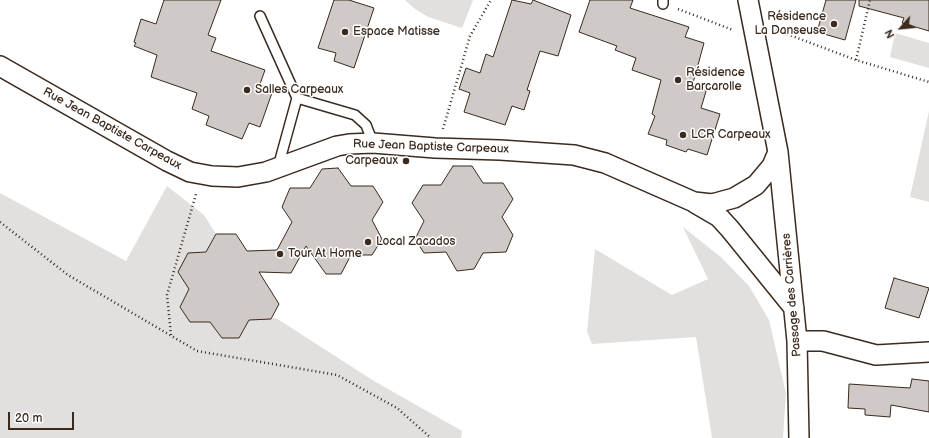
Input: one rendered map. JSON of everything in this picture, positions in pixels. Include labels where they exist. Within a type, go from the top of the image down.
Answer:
[{"type":"street","name":"Passage des Carrières","points":[[748,0],[778,152],[797,342],[799,438]]},
{"type":"street","name":"Rue Jean Baptiste Carpeaux","points":[[0,66],[128,140],[179,167],[202,175],[238,177],[266,172],[337,146],[373,143],[435,148],[500,150],[574,155],[605,162],[694,202],[719,217],[794,308]]},
{"type":"street","name":"Rue Jean Baptiste Carpeaux","points":[[694,202],[712,204],[746,193],[764,176],[778,152]]},
{"type":"street","points":[[797,342],[823,341],[876,355],[929,352]]},
{"type":"lane","points":[[260,16],[297,98],[278,168]]},
{"type":"lane","points":[[297,98],[355,115],[366,125],[373,143]]},
{"type":"path","points":[[435,148],[442,130],[470,36],[491,0]]},
{"type":"path","points":[[856,60],[870,0]]},
{"type":"path","points":[[663,2],[733,30],[770,28],[856,60],[929,82]]},
{"type":"path","points":[[171,336],[167,295],[202,175]]},
{"type":"path","points":[[0,222],[68,275],[196,351],[337,375],[397,408],[431,438]]},
{"type":"shaded area","points":[[405,0],[473,0],[462,28],[428,17],[415,9]]},
{"type":"shaded area","points":[[895,33],[929,43],[929,68],[890,57]]},
{"type":"shaded area","points":[[929,111],[929,202],[910,197]]},
{"type":"shaded area","points":[[167,186],[204,215],[216,234],[206,252],[178,272],[189,289],[180,307],[190,322],[210,322],[222,338],[239,338],[249,320],[276,318],[374,381],[462,431],[461,438],[0,438],[0,193],[126,261]]},
{"type":"shaded area","points":[[683,227],[722,258],[749,286],[769,320],[786,393],[783,438],[712,438],[696,337],[592,344],[587,332],[595,249],[672,295],[708,279]]},
{"type":"building","points":[[164,0],[221,0],[208,35],[216,38],[211,51],[265,70],[260,84],[273,90],[260,127],[249,123],[242,139],[206,125],[209,116],[192,109],[197,93],[151,77],[157,55],[134,46],[136,43],[134,42],[141,19],[156,24]]},
{"type":"building","name":"Espace Matisse","points":[[334,0],[349,0],[374,8],[354,68],[334,61],[336,53],[318,48]]},
{"type":"building","points":[[512,0],[531,4],[533,0],[571,15],[558,56],[540,51],[527,90],[530,91],[524,110],[512,106],[505,125],[464,112],[470,93],[459,89],[466,68],[480,73],[486,54],[493,57]]},
{"type":"building","name":"Résidence Barcarolle","points":[[590,0],[633,0],[630,8],[689,27],[685,37],[704,43],[693,83],[707,88],[701,108],[720,114],[707,155],[688,149],[686,152],[666,145],[667,140],[648,134],[655,116],[652,114],[661,80],[632,70],[636,58],[615,50],[617,46],[579,32]]},
{"type":"building","name":"Résidence La Danseuse","points":[[826,0],[856,0],[845,40],[817,32]]},
{"type":"building","points":[[859,0],[929,0],[929,31],[902,23],[904,18],[859,6]]},
{"type":"building","points":[[453,166],[472,166],[483,183],[503,183],[513,199],[502,217],[513,235],[506,252],[483,253],[474,269],[457,271],[446,252],[424,253],[415,239],[424,221],[412,203],[423,185],[441,185]]},
{"type":"building","name":"Tour At Home","points":[[338,168],[351,186],[373,186],[383,202],[372,220],[382,239],[372,255],[351,255],[341,274],[326,274],[306,246],[291,273],[259,272],[279,304],[271,319],[249,320],[239,338],[222,338],[210,322],[190,322],[180,307],[189,289],[178,272],[188,253],[206,252],[216,234],[236,234],[247,251],[277,250],[292,222],[282,207],[290,188],[310,188],[322,169]]},
{"type":"building","points":[[894,278],[929,288],[919,318],[885,308]]},
{"type":"building","points":[[912,379],[929,381],[929,412],[891,405],[890,417],[865,415],[865,409],[848,408],[849,384],[910,388]]},
{"type":"place","name":"Résidence La Danseuse","points":[[834,24]]},
{"type":"place","name":"Espace Matisse","points":[[345,32]]},
{"type":"place","name":"Résidence Barcarolle","points":[[678,80]]},
{"type":"place","name":"Salles Carpeaux","points":[[247,90]]},
{"type":"place","name":"LCR Carpeaux","points":[[683,135]]},
{"type":"place","name":"Carpeaux","points":[[406,161]]},
{"type":"place","name":"Local Zacados","points":[[368,242]]},
{"type":"place","name":"Tour At Home","points":[[280,254]]}]
